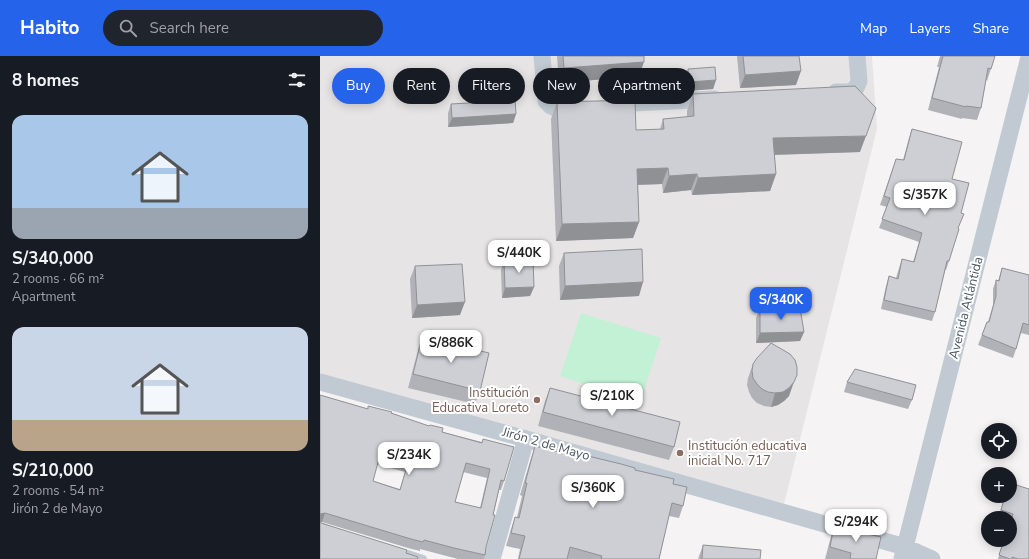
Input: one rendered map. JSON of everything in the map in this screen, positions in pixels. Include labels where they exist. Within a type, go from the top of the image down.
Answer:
[{"type":"street","points":[[542,56],[546,100],[555,108],[732,98]]},
{"type":"street","points":[[819,93],[850,92],[856,88],[859,81],[858,56]]},
{"type":"street","name":"Avenida Atlántida","points":[[904,553],[1029,58]]},
{"type":"street","name":"Jirón 2 de Mayo","points":[[320,382],[526,438],[904,553],[932,559]]},
{"type":"street","points":[[492,559],[526,438]]},
{"type":"lane","points":[[401,552],[423,559]]},
{"type":"shaded area","points":[[320,56],[872,56],[877,129],[782,512],[320,382]]},
{"type":"green space","points":[[581,313],[661,338],[640,402],[560,376]]},
{"type":"building","points":[[563,56],[644,56],[644,62],[564,68]]},
{"type":"building","points":[[743,56],[799,56],[801,71],[745,75]]},
{"type":"building","points":[[943,56],[995,56],[991,69],[988,68],[981,108],[966,107],[932,98]]},
{"type":"building","points":[[715,67],[716,80],[695,82],[695,68]]},
{"type":"building","points":[[855,86],[876,108],[866,136],[773,138],[776,174],[698,178],[697,174],[669,176],[668,168],[637,169],[639,222],[562,224],[557,104],[590,104],[590,101],[598,101],[598,104],[635,104],[636,130],[664,129],[663,119],[694,116],[695,94]]},
{"type":"building","points":[[451,104],[515,104],[516,114],[452,118]]},
{"type":"building","points":[[912,129],[962,142],[952,179],[969,183],[961,213],[964,214],[958,228],[959,229],[949,261],[947,261],[935,312],[884,300],[889,276],[898,279],[902,259],[914,262],[922,233],[882,219],[890,198],[884,196],[896,159],[904,160]]},
{"type":"building","points":[[642,249],[643,282],[565,286],[564,253]]},
{"type":"building","points":[[533,260],[534,287],[505,288],[504,261]]},
{"type":"building","points":[[462,264],[465,302],[417,305],[415,266]]},
{"type":"building","points":[[1002,268],[1029,275],[1029,325],[1023,323],[1016,349],[982,335],[987,322],[989,322],[996,296],[996,280],[999,281]]},
{"type":"building","points":[[800,308],[804,332],[760,333],[760,309]]},
{"type":"building","points":[[422,337],[489,353],[480,391],[413,374]]},
{"type":"building","points":[[771,343],[790,354],[795,360],[797,367],[797,375],[794,382],[783,392],[768,392],[762,389],[753,378],[753,364]]},
{"type":"building","points":[[855,369],[916,385],[912,400],[847,382]]},
{"type":"building","points":[[550,388],[680,422],[674,447],[543,412]]},
{"type":"building","points":[[320,395],[368,409],[368,406],[392,412],[391,413],[429,426],[443,428],[442,432],[482,443],[483,439],[514,447],[504,481],[501,480],[493,515],[495,515],[485,555],[424,540],[423,542],[325,513],[320,514]],"holes":[[[380,455],[408,463],[400,490],[373,481]],[[466,463],[490,469],[481,508],[455,502]]]},
{"type":"building","points":[[535,446],[587,459],[588,456],[621,464],[635,468],[635,470],[674,479],[673,484],[687,487],[683,506],[672,503],[659,559],[601,559],[602,556],[570,547],[567,559],[519,559],[525,536],[511,533],[515,517],[519,518],[527,483],[525,483]]},
{"type":"building","points":[[1017,485],[1029,489],[1029,559],[1018,559],[1012,557],[1012,559],[1010,559],[999,555],[1002,547],[1017,547],[1017,511],[1001,510],[1003,503],[1017,503]]},
{"type":"building","points":[[320,522],[407,550],[406,553],[418,557],[417,559],[320,559]]},
{"type":"building","points":[[834,526],[881,537],[876,559],[850,559],[851,553],[830,547]]},
{"type":"building","points":[[703,545],[761,550],[760,559],[702,559]]},
{"type":"place","name":"Institución Educativa Loreto","points":[[537,400]]},
{"type":"place","name":"Institución educativa inicial No. 717","points":[[680,453]]}]
